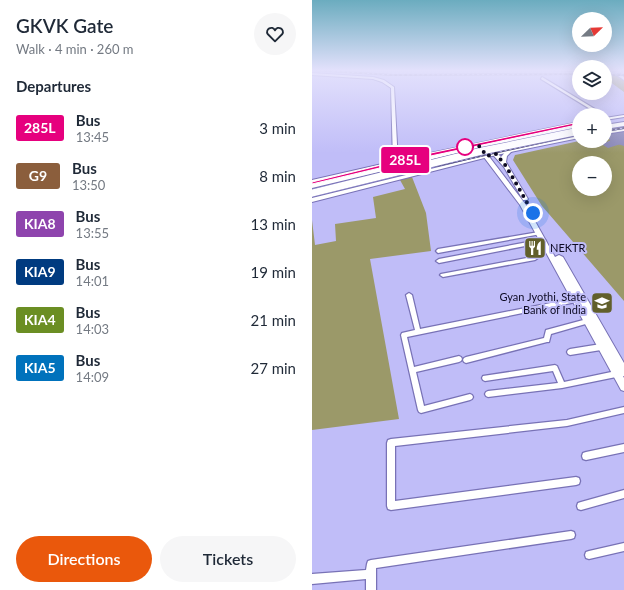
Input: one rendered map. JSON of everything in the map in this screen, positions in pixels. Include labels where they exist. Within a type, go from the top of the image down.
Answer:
[{"type":"highway","points":[[612,119],[624,118]]},
{"type":"highway","points":[[612,126],[624,124]]},
{"type":"highway","points":[[312,194],[572,128]]},
{"type":"highway","points":[[312,187],[572,128]]},
{"type":"highway","points":[[312,194],[467,154],[572,133]]},
{"type":"highway","points":[[312,187],[409,161],[486,149],[507,149],[572,134]]},
{"type":"main road","points":[[390,98],[393,163]]},
{"type":"main road","points":[[486,149],[503,162],[565,268],[616,374],[624,387]]},
{"type":"main road","points":[[486,149],[521,202],[544,241],[587,322],[624,372]]},
{"type":"main road","points":[[503,162],[507,149]]},
{"type":"street","points":[[574,98],[591,108]]},
{"type":"street","points":[[612,132],[624,130]]},
{"type":"street","points":[[507,149],[572,138]]},
{"type":"street","points":[[312,200],[486,149]]},
{"type":"street","points":[[312,182],[393,163],[409,161]]},
{"type":"street","points":[[438,251],[539,233]]},
{"type":"street","points":[[439,261],[544,241]]},
{"type":"street","points":[[443,275],[535,258],[527,245]]},
{"type":"street","points":[[409,295],[418,332]]},
{"type":"street","points":[[470,397],[421,410],[404,335],[576,300]]},
{"type":"street","points":[[466,360],[548,340],[548,332],[587,322]]},
{"type":"street","points":[[570,352],[600,341]]},
{"type":"street","points":[[412,370],[459,359]]},
{"type":"street","points":[[485,378],[555,368],[562,385]]},
{"type":"street","points":[[488,394],[562,385],[616,374]]},
{"type":"street","points":[[576,481],[391,506],[391,443],[567,423],[624,410]]},
{"type":"street","points":[[586,456],[624,448]]},
{"type":"street","points":[[581,506],[624,494]]},
{"type":"street","points":[[371,590],[370,564],[572,535]]},
{"type":"street","points":[[589,555],[624,547]]},
{"type":"street","points":[[312,579],[370,574]]},
{"type":"shaded area","points":[[624,133],[624,136],[612,140],[612,135]]},
{"type":"shaded area","points":[[624,142],[624,301],[542,206],[513,160],[515,155],[572,143],[572,148],[612,148],[612,146]]},
{"type":"shaded area","points":[[412,177],[426,213],[431,251],[370,259],[399,419],[312,430],[312,220],[315,245],[336,241],[335,224],[376,218],[373,197],[405,189],[400,180]]},
{"type":"taxiway","points":[[612,144],[624,139]]},
{"type":"runway","points":[[620,137],[624,139]]},
{"type":"railway","points":[[612,130],[624,128]]},
{"type":"railway","points":[[436,166],[572,136]]},
{"type":"bus line","name":"285L","points":[[312,182],[426,155],[572,124]]},
{"type":"place","name":"NEKTR","points":[[535,248]]},
{"type":"place","name":"Gyan Jyothi, State Bank of India","points":[[602,303]]},
{"type":"route","points":[[465,147],[479,146],[487,156],[496,154],[506,166],[533,213]]}]
